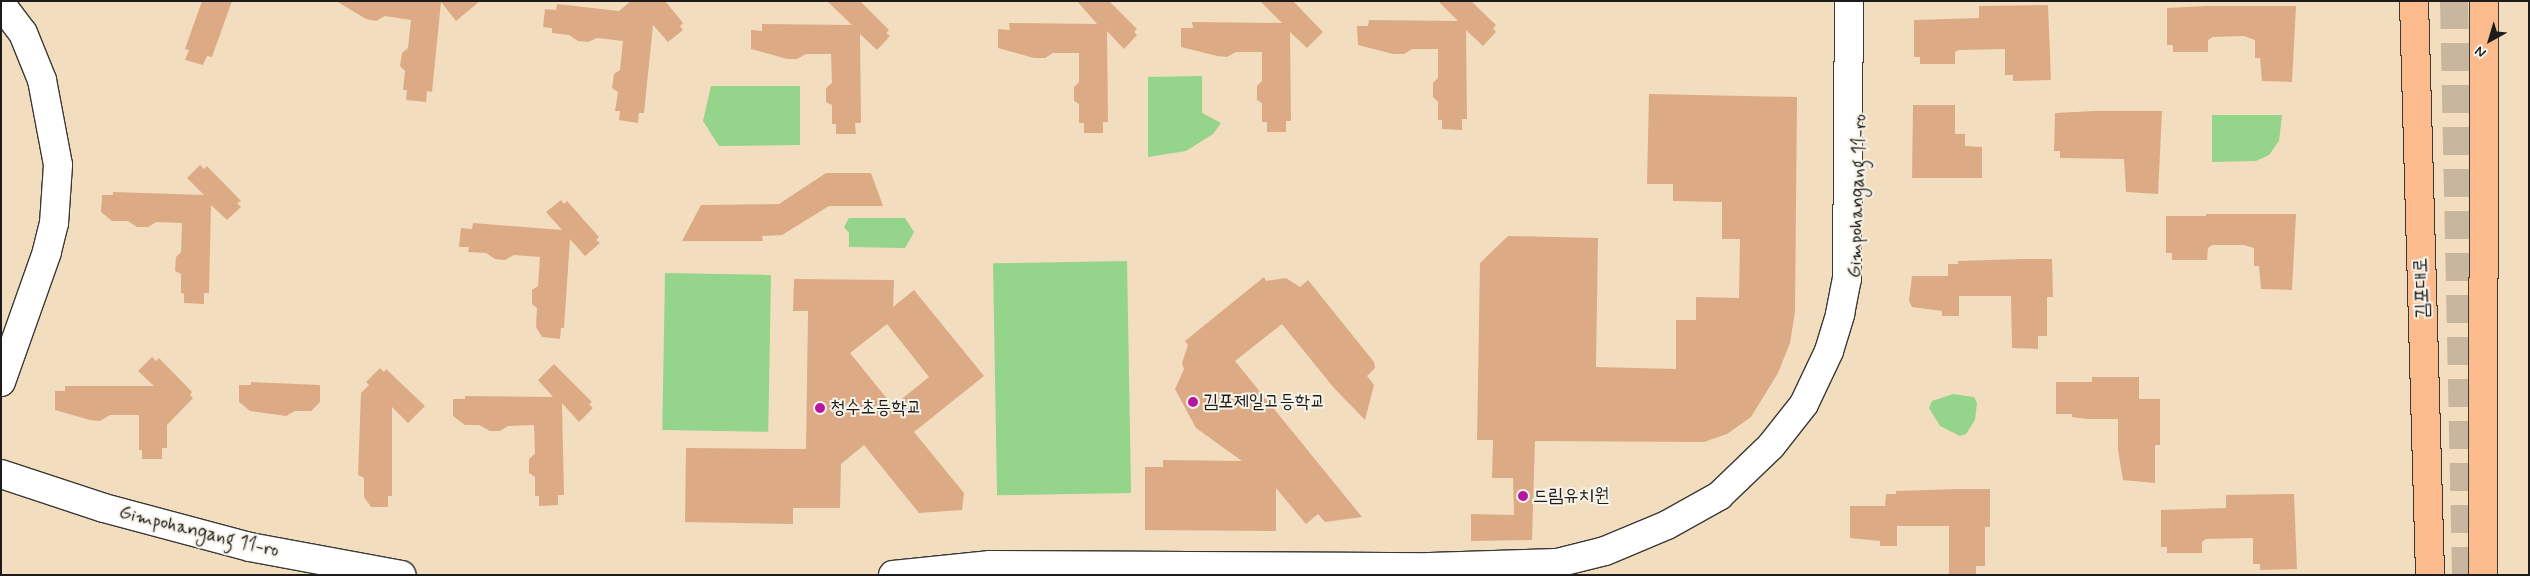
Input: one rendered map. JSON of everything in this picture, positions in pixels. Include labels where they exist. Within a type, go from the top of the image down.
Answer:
[{"type":"main road","name":"김포대로","points":[[2414,1],[2430,575]]},
{"type":"main road","points":[[2483,575],[2484,1]]},
{"type":"street","name":"Gimpohangang 11-ro","points":[[935,573],[990,565],[1440,567],[1557,563],[1614,548],[1667,525],[1719,496],[1772,446],[1804,404],[1829,351],[1840,314],[1847,279],[1849,1]]},
{"type":"street","name":"Gimpohangang 11-ro","points":[[893,575],[935,573],[1519,575],[1559,571],[1609,560],[1668,535],[1722,504],[1777,452],[1812,408],[1839,351],[1848,319],[1858,273],[1861,1]]},
{"type":"street","points":[[1,4],[23,33],[42,80],[58,165],[54,223],[47,252],[1,382]]},
{"type":"street","name":"Gimpohangang 11-ro","points":[[1,474],[104,508],[250,547],[401,575]]},
{"type":"green space","points":[[1202,76],[1202,113],[1221,123],[1213,134],[1186,151],[1148,157],[1148,77]]},
{"type":"green space","points":[[711,86],[800,86],[800,145],[719,146],[703,121]]},
{"type":"green space","points":[[2212,115],[2282,115],[2279,141],[2269,155],[2256,161],[2212,162]]},
{"type":"green space","points":[[849,218],[905,218],[914,232],[905,248],[849,247],[849,233],[844,227]]},
{"type":"green space","points":[[1127,261],[1131,493],[997,495],[993,263]]},
{"type":"green space","points":[[665,273],[771,275],[768,432],[662,430]]},
{"type":"green space","points":[[1953,394],[1974,397],[1977,403],[1975,420],[1966,434],[1960,436],[1940,426],[1929,408],[1932,401]]},
{"type":"building","points":[[202,1],[232,1],[212,57],[207,56],[203,65],[185,60],[189,50],[185,49]]},
{"type":"building","points":[[336,1],[480,1],[456,21],[441,2],[432,92],[427,91],[426,102],[406,100],[407,90],[403,90],[405,71],[400,66],[402,53],[408,48],[411,20],[385,16],[376,21],[366,19]]},
{"type":"building","points":[[631,1],[665,1],[683,23],[680,26],[683,30],[668,42],[653,25],[644,113],[639,113],[638,123],[619,120],[620,111],[615,111],[618,92],[612,88],[614,74],[620,70],[623,41],[597,38],[588,42],[578,41],[569,35],[552,33],[552,28],[543,27],[545,9],[556,10],[557,4],[619,11]]},
{"type":"building","points":[[827,1],[860,1],[889,30],[886,33],[890,36],[877,50],[860,34],[861,123],[855,123],[856,134],[836,134],[836,124],[832,124],[832,105],[826,102],[826,88],[832,83],[831,54],[806,54],[797,59],[787,59],[751,49],[751,30],[762,31],[762,24],[852,25]]},
{"type":"building","points":[[1077,1],[1109,1],[1137,29],[1134,32],[1137,35],[1124,49],[1107,31],[1108,122],[1103,122],[1103,133],[1084,133],[1084,123],[1079,123],[1079,104],[1074,101],[1074,87],[1079,82],[1079,53],[1053,53],[1045,58],[1034,58],[998,48],[998,29],[1010,30],[1009,23],[1097,24]]},
{"type":"building","points":[[1260,1],[1293,1],[1323,32],[1307,48],[1290,32],[1291,121],[1286,121],[1286,132],[1267,132],[1267,122],[1262,122],[1262,103],[1257,100],[1257,86],[1262,81],[1262,52],[1236,52],[1227,57],[1181,47],[1181,28],[1193,28],[1192,22],[1282,23]]},
{"type":"building","points":[[1438,1],[1471,1],[1496,25],[1493,28],[1496,32],[1483,46],[1466,30],[1467,119],[1462,119],[1462,130],[1442,129],[1442,120],[1438,120],[1438,102],[1433,97],[1433,83],[1438,78],[1438,49],[1412,49],[1404,54],[1393,54],[1358,45],[1357,26],[1368,26],[1369,20],[1458,21]]},
{"type":"building","points":[[2048,5],[2051,80],[2013,81],[2013,75],[2005,75],[2005,49],[1959,50],[1955,52],[1955,64],[1920,64],[1920,57],[1914,57],[1914,20],[1979,18],[1979,6]]},
{"type":"building","points":[[2296,6],[2292,82],[2262,81],[2260,58],[2255,58],[2255,40],[2244,36],[2213,37],[2208,40],[2208,52],[2173,52],[2173,45],[2167,45],[2167,8]]},
{"type":"building","points":[[1649,94],[1797,97],[1795,312],[1790,343],[1778,373],[1751,417],[1727,434],[1704,442],[1535,441],[1532,540],[1471,541],[1471,514],[1514,515],[1513,478],[1492,478],[1493,440],[1477,440],[1480,263],[1508,236],[1598,238],[1596,367],[1676,369],[1676,320],[1696,320],[1696,297],[1739,298],[1740,239],[1722,239],[1722,202],[1673,201],[1673,184],[1647,184]]},
{"type":"building","points":[[1913,105],[1955,105],[1955,134],[1965,134],[1965,146],[1982,147],[1982,178],[1912,178]]},
{"type":"building","points":[[2162,111],[2158,194],[2126,192],[2124,159],[2060,158],[2060,151],[2054,151],[2055,113]]},
{"type":"building","points":[[200,165],[204,169],[207,166],[241,201],[237,203],[241,207],[227,220],[211,205],[209,293],[204,293],[204,304],[184,303],[184,294],[181,293],[181,274],[175,271],[176,257],[181,252],[182,223],[156,222],[148,227],[137,227],[128,221],[112,221],[101,212],[102,195],[113,195],[113,192],[204,195],[187,178]]},
{"type":"building","points":[[826,173],[871,173],[883,206],[829,206],[782,235],[762,236],[763,241],[682,241],[701,205],[779,204]]},
{"type":"building","points":[[561,200],[564,204],[567,201],[599,237],[596,240],[600,243],[585,256],[570,239],[564,328],[561,328],[560,339],[542,337],[536,327],[537,308],[532,304],[532,290],[538,286],[540,257],[514,255],[505,260],[495,259],[486,253],[468,252],[469,247],[459,247],[461,228],[472,229],[473,223],[562,230],[546,212]]},
{"type":"building","points":[[2206,214],[2296,214],[2292,290],[2261,289],[2259,266],[2254,266],[2254,248],[2244,245],[2212,245],[2208,248],[2207,260],[2172,260],[2172,253],[2166,253],[2166,216],[2206,216]]},
{"type":"building","points":[[2052,259],[2053,297],[2047,297],[2047,336],[2038,336],[2038,349],[2012,348],[2011,296],[1959,296],[1959,316],[1942,316],[1942,311],[1912,307],[1909,301],[1912,276],[1948,276],[1948,264],[1958,264],[1958,261]]},
{"type":"building","points":[[1264,277],[1266,281],[1286,278],[1300,287],[1308,280],[1374,362],[1375,368],[1367,376],[1374,385],[1365,420],[1334,388],[1282,324],[1235,361],[1362,517],[1325,522],[1318,514],[1306,524],[1276,488],[1276,531],[1145,530],[1145,467],[1163,467],[1163,460],[1242,461],[1196,428],[1175,389],[1184,369],[1182,363],[1188,345],[1185,341]]},
{"type":"building","points":[[794,279],[894,280],[893,307],[914,290],[984,376],[914,432],[964,493],[962,510],[919,513],[864,445],[841,464],[840,508],[793,508],[793,524],[685,522],[686,448],[806,449],[808,311],[793,311]],"holes":[[[887,324],[929,377],[893,406],[850,353]]]},
{"type":"building","points":[[152,357],[156,361],[159,358],[192,392],[190,395],[193,398],[167,425],[167,448],[162,448],[162,459],[142,459],[142,450],[139,450],[139,415],[110,415],[100,421],[55,410],[55,391],[65,391],[65,386],[154,386],[138,371]]},
{"type":"building","points":[[554,364],[592,402],[589,404],[593,408],[579,422],[562,403],[564,495],[558,495],[558,505],[539,506],[539,496],[535,496],[535,477],[529,473],[529,459],[535,454],[534,425],[508,426],[500,431],[490,431],[479,425],[465,425],[453,416],[453,399],[465,399],[465,396],[553,397],[538,380]]},
{"type":"building","points":[[380,368],[384,372],[386,369],[425,406],[408,423],[392,407],[392,496],[388,496],[388,507],[371,507],[364,497],[364,478],[358,475],[361,393],[369,385],[366,382]]},
{"type":"building","points":[[2092,377],[2139,377],[2139,399],[2160,399],[2160,445],[2155,445],[2155,483],[2123,480],[2118,450],[2118,419],[2087,419],[2072,417],[2072,414],[2056,414],[2056,382],[2092,382]]},
{"type":"building","points":[[251,382],[320,385],[320,402],[311,411],[295,411],[286,416],[250,411],[239,402],[239,385],[251,385]]},
{"type":"building","points":[[1990,489],[1990,527],[1985,527],[1985,566],[1976,566],[1976,575],[1949,575],[1949,526],[1897,526],[1897,546],[1880,546],[1880,541],[1850,538],[1850,506],[1885,506],[1886,494],[1896,494],[1896,491]]},
{"type":"building","points":[[2294,494],[2297,569],[2260,570],[2260,564],[2253,564],[2253,538],[2206,539],[2202,542],[2202,553],[2167,553],[2167,547],[2161,547],[2161,510],[2226,508],[2226,495]]},
{"type":"tunnel","points":[[2454,1],[2466,575]]},
{"type":"place","name":"김포제일고등학교","points":[[1193,402]]},
{"type":"place","name":"청수초등학교","points":[[820,408]]},
{"type":"place","name":"드림유치원","points":[[1523,496]]}]
